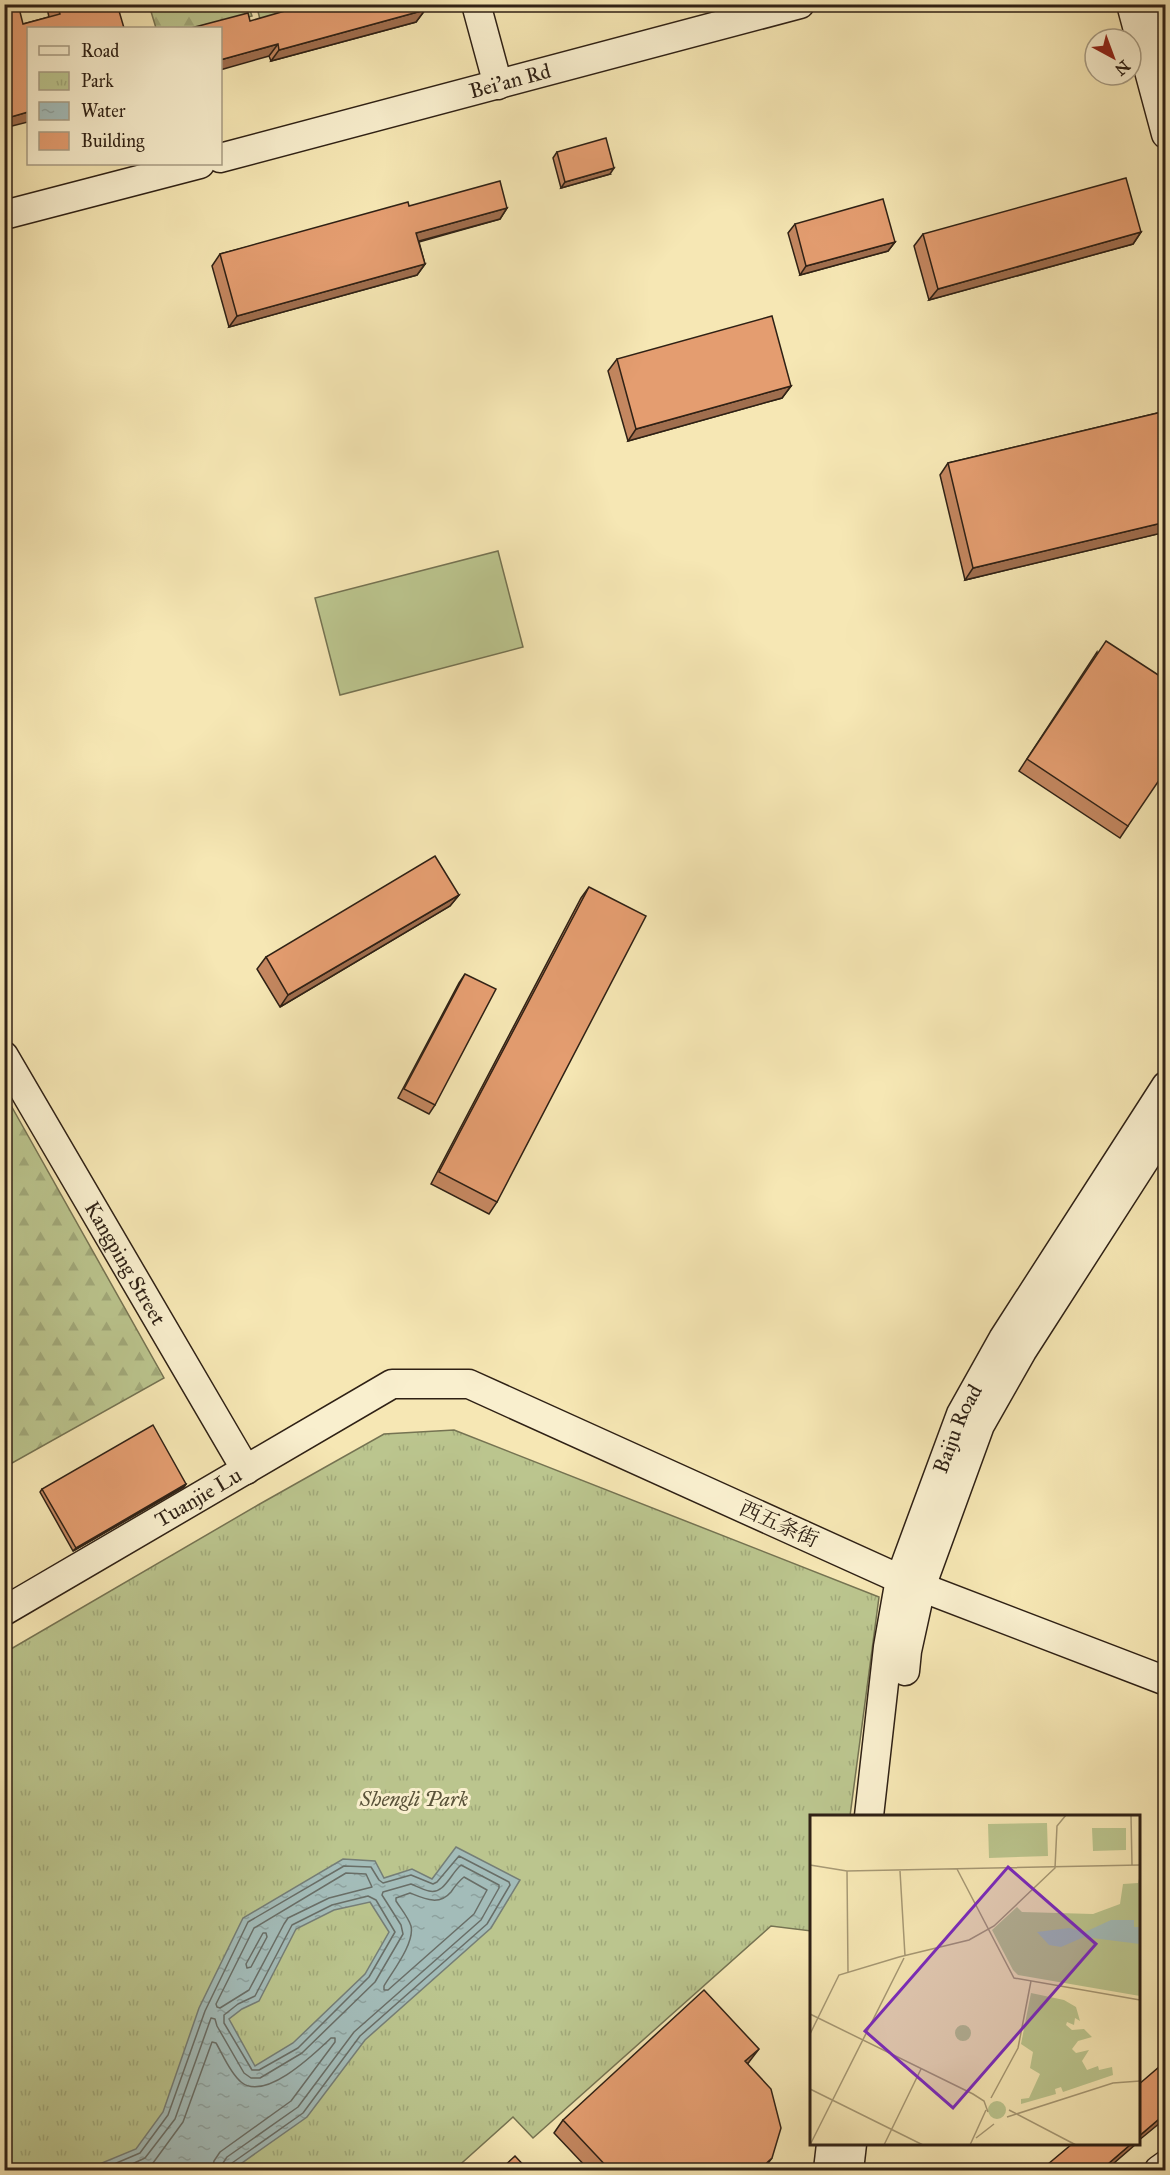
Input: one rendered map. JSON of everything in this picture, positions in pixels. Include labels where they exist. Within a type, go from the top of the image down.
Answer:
[{"type":"street","points":[[476,4],[498,85]]},
{"type":"street","name":"Bei’an Rd","points":[[222,157],[800,4]]},
{"type":"street","points":[[1131,4],[1166,134]]},
{"type":"street","points":[[1155,4],[1166,45]]},
{"type":"street","points":[[4,215],[196,165]]},
{"type":"street","name":"Kangping Street","points":[[4,1056],[246,1470]]},
{"type":"street","name":"Baiju Road","points":[[869,1815],[888,1647],[911,1583],[960,1414],[1003,1340],[1166,1086]]},
{"type":"street","name":"Baiju Road","points":[[888,1815],[907,1651],[911,1583],[980,1425],[1022,1351],[1166,1127]]},
{"type":"street","name":"Tuanjie Lu","points":[[4,1611],[392,1384]]},
{"type":"street","name":"西五条街","points":[[392,1384],[469,1384],[911,1583],[1166,1681]]},
{"type":"street","points":[[828,2170],[831,2145]]},
{"type":"street","points":[[849,2170],[852,2145]]},
{"type":"street","points":[[1159,2170],[1166,2165]]},
{"type":"green space","points":[[256,4],[331,5],[261,23]]},
{"type":"green space","points":[[149,5],[248,5],[252,16],[211,27],[156,27]]},
{"type":"green space","points":[[498,551],[523,647],[340,695],[315,598]]},
{"type":"green space","points":[[4,1093],[164,1378],[5,1467],[4,1467]]},
{"type":"green space","name":"Shengli Park","points":[[454,1430],[879,1597],[850,1815],[810,1815],[810,1931],[771,1926],[533,2138],[513,2117],[454,2170],[5,2170],[4,1653],[384,1434]]},
{"type":"water","points":[[456,1847],[520,1880],[491,1928],[365,2040],[307,2117],[232,2170],[85,2170],[136,2149],[163,2112],[199,2008],[243,1918],[343,1859],[375,1861],[384,1878],[412,1869],[432,1879]],"holes":[[[370,1902],[389,1932],[365,1974],[293,2043],[255,2066],[229,2019],[242,2009],[259,2001],[296,1929],[334,1910]]]},
{"type":"building","points":[[4,4],[18,4],[23,24],[60,14],[57,4],[117,4],[124,27],[27,27],[27,112],[4,119]]},
{"type":"building","points":[[309,4],[423,4],[425,10],[279,50],[278,44],[222,59],[222,27],[195,27],[248,13],[250,21]]},
{"type":"building","points":[[606,138],[614,168],[565,182],[557,152]]},
{"type":"building","points":[[1126,178],[1141,232],[938,289],[923,234]]},
{"type":"building","points":[[500,181],[507,208],[416,233],[425,264],[237,316],[220,254],[408,202],[409,206]]},
{"type":"building","points":[[883,199],[895,242],[806,266],[795,224]]},
{"type":"building","points":[[772,316],[791,386],[636,429],[617,359]]},
{"type":"building","points":[[1166,411],[1166,522],[973,568],[948,463]]},
{"type":"building","points":[[1106,641],[1166,680],[1166,770],[1128,826],[1027,759]]},
{"type":"building","points":[[435,856],[459,895],[288,995],[266,957]]},
{"type":"building","points":[[589,887],[646,916],[497,1202],[439,1172]]},
{"type":"building","points":[[465,974],[496,989],[435,1105],[404,1089]]},
{"type":"building","points":[[153,1425],[186,1484],[76,1548],[42,1489]]},
{"type":"building","points":[[704,1990],[759,2049],[745,2061],[771,2089],[781,2128],[772,2158],[759,2170],[610,2170],[563,2120]]},
{"type":"building","points":[[1166,2061],[1166,2113],[1140,2135],[1140,2083]]},
{"type":"building","points":[[1071,2145],[1130,2145],[1101,2170],[1041,2170]]},
{"type":"building","points":[[515,2156],[528,2170],[500,2170]]}]
